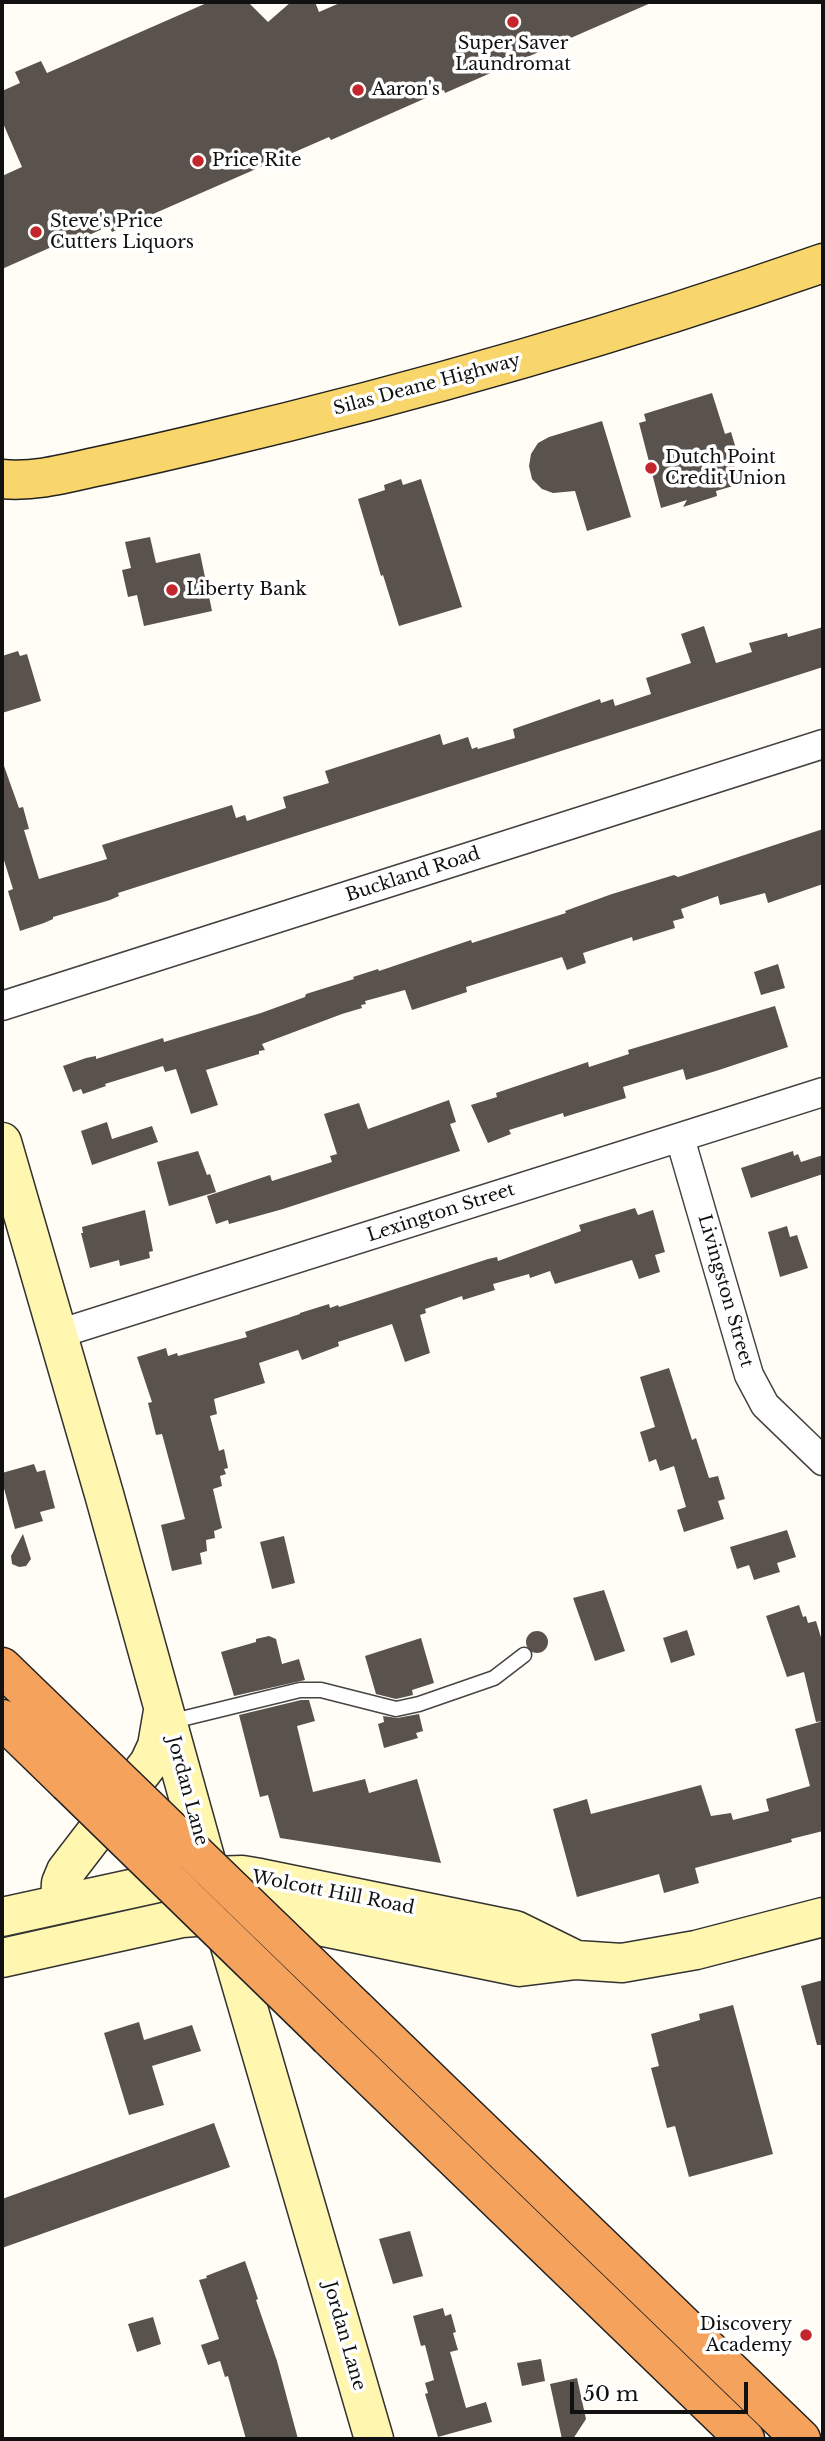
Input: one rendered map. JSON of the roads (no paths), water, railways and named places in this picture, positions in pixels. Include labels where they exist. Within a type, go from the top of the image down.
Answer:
[{"type":"highway","points":[[2,1667],[802,2439]]},
{"type":"highway","points":[[2,1719],[745,2439]]},
{"type":"main road","name":"Silas Deane Highway","points":[[9,486],[177,449],[423,387],[673,313],[823,264]]},
{"type":"main road","name":"Jordan Lane","points":[[2,1142],[210,1876],[374,2439]]},
{"type":"main road","points":[[60,1905],[61,1883],[65,1871],[149,1763],[166,1715]]},
{"type":"main road","name":"Wolcott Hill Road","points":[[2,1917],[167,1881],[210,1876],[252,1876],[473,1940],[519,1966],[576,1960],[607,1963],[664,1957],[823,1917]]},
{"type":"main road","name":"Wolcott Hill Road","points":[[2,1958],[182,1918],[221,1914],[260,1915],[387,1940],[473,1940]]},
{"type":"main road","points":[[266,2068],[281,2013],[307,1976],[327,1959],[343,1951],[387,1940]]},
{"type":"street","name":"Buckland Road","points":[[2,1006],[823,744]]},
{"type":"street","name":"Lexington Street","points":[[58,1334],[823,1092]]},
{"type":"street","name":"Livingston Street","points":[[680,1138],[749,1375],[765,1405],[823,1461]]},
{"type":"lane","points":[[166,1715],[300,1689],[321,1689],[396,1709],[419,1704],[495,1678],[523,1655]]},
{"type":"place","name":"Super Saver Laundromat","points":[[513,22]]},
{"type":"place","name":"Aaron's","points":[[358,90]]},
{"type":"place","name":"Price Rite","points":[[198,161]]},
{"type":"place","name":"Steve's Price Cutters Liquors","points":[[36,232]]},
{"type":"place","name":"Dutch Point Credit Union","points":[[651,468]]},
{"type":"place","name":"Liberty Bank","points":[[172,590]]},
{"type":"place","name":"Discovery Academy","points":[[806,2335]]}]
